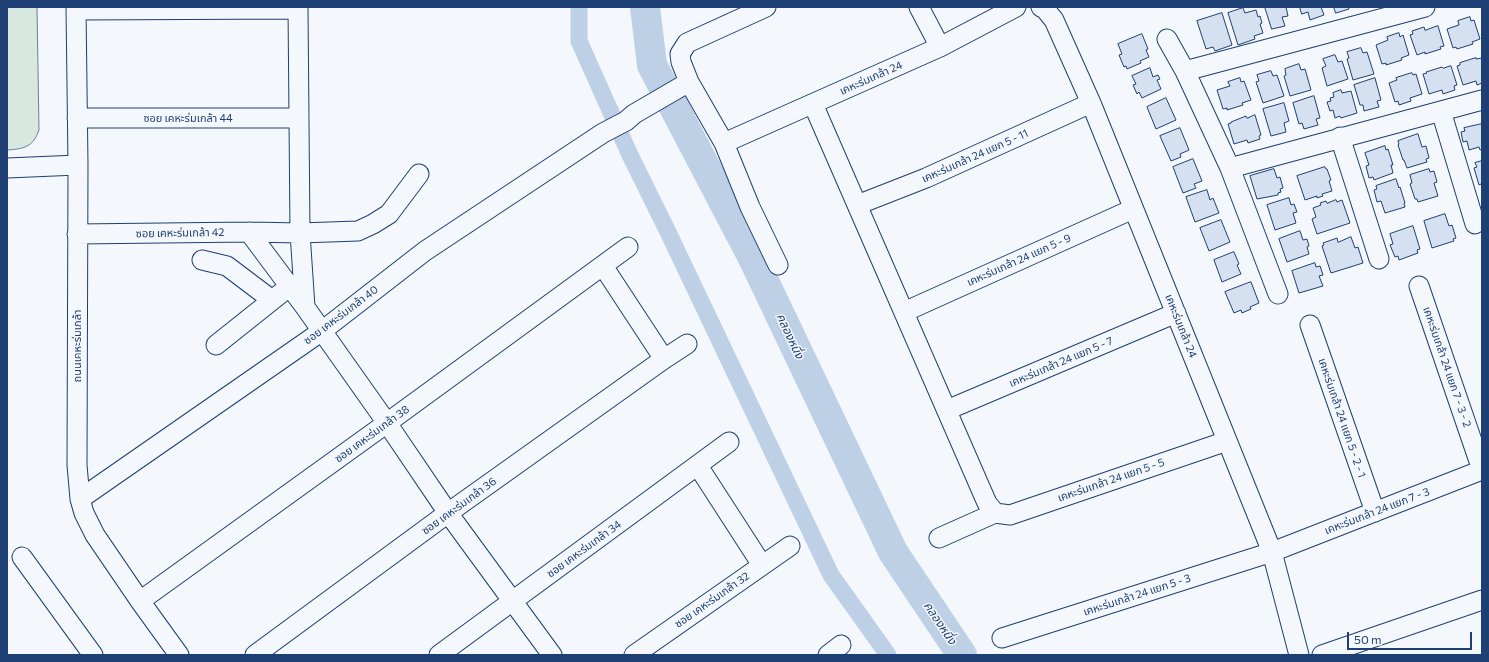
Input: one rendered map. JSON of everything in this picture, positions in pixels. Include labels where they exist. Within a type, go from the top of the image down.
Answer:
[{"type":"street","points":[[766,7],[687,43],[680,54],[688,83],[724,143],[750,207],[778,265]]},
{"type":"street","points":[[919,7],[940,47]]},
{"type":"street","name":"เคหะร่มเกล้า 24","points":[[724,143],[940,47],[1016,7]]},
{"type":"street","name":"เคหะร่มเกล้า 24","points":[[1041,7],[1045,9],[1054,20],[1090,103],[1272,552],[1299,655]]},
{"type":"street","points":[[1185,71],[1426,7]]},
{"type":"street","points":[[76,9],[298,8],[299,118],[292,233],[305,307]]},
{"type":"street","name":"ถนนเคหะร่มเกล้า","points":[[76,9],[78,165],[77,465],[80,499],[84,512],[95,535],[179,655]]},
{"type":"street","points":[[1167,39],[1185,71],[1230,168],[1278,294]]},
{"type":"street","name":"ซอย เคหะร่มเกล้า 40","points":[[80,499],[322,331],[425,252],[603,133],[688,83]]},
{"type":"street","points":[[1230,168],[1340,137],[1482,100]]},
{"type":"street","name":"เคหะร่มเกล้า 24 แยก 5 - 11","points":[[857,205],[926,178],[1090,103]]},
{"type":"street","points":[[813,104],[987,502],[995,513],[939,538]]},
{"type":"street","points":[[1441,111],[1475,224]]},
{"type":"street","name":"ซอย เคหะร่มเกล้า 44","points":[[77,118],[299,118]]},
{"type":"street","points":[[1340,137],[1379,259]]},
{"type":"street","points":[[7,168],[78,165]]},
{"type":"street","name":"ซอย เคหะร่มเกล้า 42","points":[[77,234],[292,233],[358,231],[389,214],[419,174]]},
{"type":"street","name":"เคหะร่มเกล้า 24 แยก 5 - 9","points":[[904,312],[1133,209]]},
{"type":"street","points":[[249,232],[290,286],[388,423],[448,513],[552,655]]},
{"type":"street","name":"ซอย เคหะร่มเกล้า 38","points":[[140,601],[388,423],[628,247]]},
{"type":"street","points":[[202,260],[227,266],[272,300]]},
{"type":"street","points":[[604,266],[664,359]]},
{"type":"street","points":[[216,345],[290,286]]},
{"type":"street","name":"เคหะร่มเกล้า 24 แยก 7 - 3 - 2","points":[[1419,286],[1482,470]]},
{"type":"street","name":"เคหะร่มเกล้า 24 แยก 5 - 7","points":[[947,410],[1176,313]]},
{"type":"street","name":"เคหะร่มเกล้า 24 แยก 5 - 2 - 1","points":[[1310,325],[1375,512]]},
{"type":"street","name":"ซอย เคหะร่มเกล้า 36","points":[[255,655],[448,513],[687,344]]},
{"type":"street","name":"เคหะร่มเกล้า 24 แยก 5 - 5","points":[[995,513],[1010,515],[1227,441]]},
{"type":"street","name":"ซอย เคหะร่มเกล้า 34","points":[[439,655],[729,442]]},
{"type":"street","points":[[698,466],[762,565]]},
{"type":"street","name":"เคหะร่มเกล้า 24 แยก 7 - 3","points":[[1272,552],[1482,470]]},
{"type":"street","name":"ซอย เคหะร่มเกล้า 32","points":[[634,655],[790,546]]},
{"type":"street","name":"เคหะร่มเกล้า 24 แยก 5 - 3","points":[[1002,638],[1272,552]]},
{"type":"street","points":[[22,557],[93,655]]},
{"type":"street","points":[[1322,655],[1482,600]]},
{"type":"shaded area","points":[[7,7],[37,7],[39,130],[37,136],[31,144],[23,148],[7,150]]},
{"type":"building","points":[[1265,7],[1286,7],[1288,16],[1282,17],[1285,26],[1272,29]]},
{"type":"building","points":[[1300,7],[1321,7],[1324,15],[1310,20],[1308,12],[1302,14]]},
{"type":"building","points":[[1334,7],[1348,7],[1349,9],[1336,13]]},
{"type":"building","points":[[1243,8],[1245,13],[1256,10],[1258,17],[1260,16],[1262,23],[1260,24],[1263,33],[1254,36],[1255,39],[1238,45],[1228,13]]},
{"type":"building","points":[[1222,13],[1232,45],[1215,51],[1213,47],[1206,49],[1197,21]]},
{"type":"building","points":[[1470,17],[1471,21],[1474,20],[1480,39],[1472,42],[1473,44],[1457,49],[1456,47],[1453,48],[1447,29],[1459,25],[1458,21]]},
{"type":"building","points":[[1438,26],[1444,46],[1440,47],[1441,49],[1417,55],[1410,35],[1413,34],[1412,31],[1424,27],[1425,30]]},
{"type":"building","points":[[1399,33],[1400,37],[1403,35],[1409,55],[1401,58],[1402,60],[1386,65],[1386,63],[1382,64],[1376,45],[1388,40],[1387,37]]},
{"type":"building","points":[[1142,34],[1148,49],[1146,50],[1149,57],[1140,61],[1141,63],[1127,69],[1126,66],[1124,67],[1119,55],[1122,54],[1118,44]]},
{"type":"building","points":[[1361,48],[1363,53],[1367,52],[1374,74],[1353,80],[1347,59],[1349,58],[1347,52]]},
{"type":"building","points":[[1335,55],[1338,62],[1342,61],[1348,79],[1327,86],[1322,68],[1326,66],[1323,59]]},
{"type":"building","points":[[1476,58],[1482,58],[1482,83],[1477,85],[1476,81],[1463,85],[1457,66],[1460,65],[1460,63]]},
{"type":"building","points":[[1299,64],[1301,70],[1305,69],[1311,90],[1290,96],[1284,76],[1286,75],[1285,69]]},
{"type":"building","points":[[1451,66],[1457,85],[1454,86],[1455,90],[1443,94],[1442,90],[1429,94],[1423,74],[1442,67]]},
{"type":"building","points":[[1150,68],[1153,77],[1158,75],[1160,79],[1157,80],[1161,89],[1142,98],[1139,92],[1137,94],[1133,85],[1136,84],[1132,76]]},
{"type":"building","points":[[1271,71],[1273,76],[1277,75],[1284,96],[1263,103],[1256,82],[1259,81],[1257,75]]},
{"type":"building","points":[[1412,73],[1413,75],[1416,74],[1422,94],[1410,98],[1411,101],[1399,105],[1398,101],[1395,102],[1389,83],[1397,80],[1396,78]]},
{"type":"building","points":[[1240,78],[1241,82],[1244,81],[1251,100],[1242,103],[1243,105],[1227,110],[1227,108],[1223,109],[1217,90],[1230,86],[1228,82]]},
{"type":"building","points":[[1375,78],[1381,100],[1377,101],[1379,107],[1364,111],[1363,105],[1360,105],[1354,85]]},
{"type":"building","points":[[1341,90],[1342,93],[1351,91],[1357,113],[1341,118],[1340,116],[1335,118],[1333,110],[1330,111],[1327,102],[1331,101],[1330,98],[1334,97],[1333,93]]},
{"type":"building","points":[[1314,96],[1320,118],[1316,119],[1318,125],[1304,129],[1302,123],[1299,124],[1293,103]]},
{"type":"building","points":[[1166,98],[1176,120],[1156,129],[1147,107]]},
{"type":"building","points":[[1284,103],[1289,121],[1284,123],[1286,132],[1271,136],[1263,109]]},
{"type":"building","points":[[1255,115],[1261,135],[1259,136],[1260,139],[1248,143],[1247,140],[1234,144],[1228,124],[1246,116],[1247,118]]},
{"type":"building","points":[[1482,124],[1482,149],[1480,150],[1479,147],[1469,150],[1467,141],[1463,142],[1461,132],[1465,131],[1464,128]]},
{"type":"building","points":[[1180,128],[1189,150],[1180,154],[1181,157],[1171,161],[1160,136]]},
{"type":"building","points":[[1418,134],[1422,147],[1426,146],[1429,158],[1426,159],[1427,162],[1407,168],[1398,145],[1398,141]]},
{"type":"building","points":[[1385,146],[1386,150],[1388,149],[1393,165],[1391,165],[1393,173],[1374,180],[1373,177],[1369,178],[1366,166],[1369,165],[1365,153]]},
{"type":"building","points":[[1193,159],[1202,181],[1194,184],[1196,188],[1183,193],[1173,167]]},
{"type":"building","points":[[1482,161],[1482,186],[1481,184],[1479,185],[1474,168],[1477,167],[1475,163]]},
{"type":"building","points":[[1325,167],[1331,180],[1329,181],[1332,191],[1322,194],[1323,196],[1317,198],[1317,196],[1305,200],[1297,176]]},
{"type":"building","points":[[1274,169],[1277,178],[1280,177],[1283,188],[1280,189],[1281,192],[1278,193],[1278,195],[1257,199],[1250,176]]},
{"type":"building","points":[[1429,169],[1430,172],[1434,171],[1437,182],[1434,183],[1438,196],[1418,202],[1417,199],[1415,199],[1410,184],[1412,183],[1410,175]]},
{"type":"building","points":[[1396,179],[1399,188],[1400,187],[1405,207],[1385,213],[1381,201],[1377,202],[1374,190],[1377,189],[1376,186]]},
{"type":"building","points":[[1207,190],[1210,200],[1213,198],[1219,213],[1195,222],[1186,197]]},
{"type":"building","points":[[1289,198],[1291,205],[1294,204],[1297,212],[1293,213],[1296,223],[1275,230],[1267,205]]},
{"type":"building","points":[[1336,200],[1337,202],[1342,200],[1350,223],[1317,234],[1312,219],[1316,217],[1313,208],[1321,205],[1320,203],[1326,201],[1327,203]]},
{"type":"building","points":[[1445,214],[1449,226],[1452,225],[1456,238],[1453,239],[1454,241],[1432,248],[1424,221]]},
{"type":"building","points":[[1221,220],[1230,242],[1209,251],[1200,228]]},
{"type":"building","points":[[1413,226],[1420,249],[1417,250],[1418,253],[1399,260],[1398,256],[1395,257],[1390,245],[1393,244],[1390,234]]},
{"type":"building","points":[[1300,231],[1303,240],[1307,239],[1309,254],[1287,262],[1279,239]]},
{"type":"building","points":[[1351,237],[1355,248],[1358,247],[1363,263],[1331,273],[1322,246],[1324,245],[1323,243],[1337,238],[1338,242]]},
{"type":"building","points":[[1234,252],[1241,274],[1222,282],[1214,260]]},
{"type":"building","points":[[1315,263],[1316,267],[1320,266],[1323,275],[1319,276],[1323,286],[1299,293],[1292,271]]},
{"type":"building","points":[[1251,282],[1259,303],[1242,313],[1241,310],[1234,313],[1225,292]]},
{"type":"waterway","points":[[579,7],[579,41],[630,155],[831,575],[888,655]]},
{"type":"waterway","name":"คลองหนึ่ง","points":[[645,7],[652,65],[753,258],[893,552],[962,655]]}]
